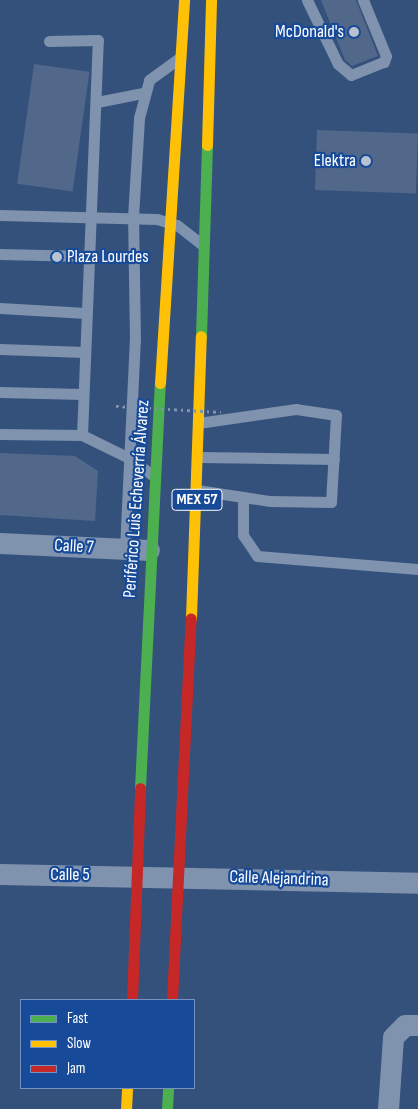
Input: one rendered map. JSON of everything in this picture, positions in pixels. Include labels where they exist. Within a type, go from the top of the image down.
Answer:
[{"type":"main road","name":"Periférico Luis Echeverría Álvarez","points":[[132,999],[140,875],[149,550],[157,479],[170,222],[184,13],[183,0]]},
{"type":"main road","name":"MEX 57","points":[[172,999],[197,490],[212,0]]},
{"type":"main road","points":[[126,1109],[127,1089]]},
{"type":"main road","points":[[167,1109],[168,1089]]},
{"type":"street","name":"Calle 7","points":[[0,543],[149,550]]},
{"type":"street","name":"Calle 5","points":[[0,874],[140,875]]},
{"type":"street","name":"Calle Alejandrina","points":[[140,875],[418,883]]},
{"type":"street","points":[[388,1109],[392,1037],[405,1025],[418,1025]]},
{"type":"lane","points":[[307,0],[338,64],[352,75],[384,62],[386,56],[363,0]]},
{"type":"lane","points":[[49,41],[98,40],[97,102],[88,218],[82,435]]},
{"type":"lane","points":[[125,549],[135,340],[133,217],[143,94],[161,67],[181,57]]},
{"type":"lane","points":[[97,102],[143,94]]},
{"type":"lane","points":[[0,215],[88,218],[133,217],[170,222],[205,246]]},
{"type":"lane","points":[[0,254],[87,256]]},
{"type":"lane","points":[[0,308],[86,313]]},
{"type":"lane","points":[[0,349],[84,352]]},
{"type":"lane","points":[[0,392],[83,394]]},
{"type":"lane","points":[[197,490],[243,498],[331,502],[336,415],[296,409],[198,423]]},
{"type":"lane","points":[[0,434],[82,435],[129,458],[157,479]]},
{"type":"lane","points":[[198,457],[334,459]]},
{"type":"lane","points":[[243,498],[243,535],[257,556],[418,569]]},
{"type":"path","points":[[116,406],[222,412]]},
{"type":"building","name":"McDonald's","points":[[321,0],[356,0],[378,56],[352,66],[345,60]]},
{"type":"building","points":[[34,64],[89,72],[73,192],[17,184]]},
{"type":"building","name":"Elektra","points":[[317,130],[418,134],[416,193],[315,190]]},
{"type":"building","points":[[0,453],[75,456],[98,471],[95,521],[0,515]]},
{"type":"traffic: fast","points":[[201,336],[207,145]]},
{"type":"traffic: fast","points":[[140,788],[160,383]]},
{"type":"traffic: fast","points":[[167,1109],[168,1089]]},
{"type":"traffic: slow","points":[[160,383],[184,0]]},
{"type":"traffic: slow","points":[[207,145],[211,0]]},
{"type":"traffic: slow","points":[[191,618],[201,336]]},
{"type":"traffic: slow","points":[[126,1109],[127,1089]]},
{"type":"traffic: jam","points":[[172,999],[191,618]]},
{"type":"traffic: jam","points":[[132,999],[140,788]]},
{"type":"place","name":"McDonald's","points":[[354,32]]},
{"type":"place","name":"Elektra","points":[[366,161]]},
{"type":"place","name":"Plaza Lourdes","points":[[57,257]]}]
